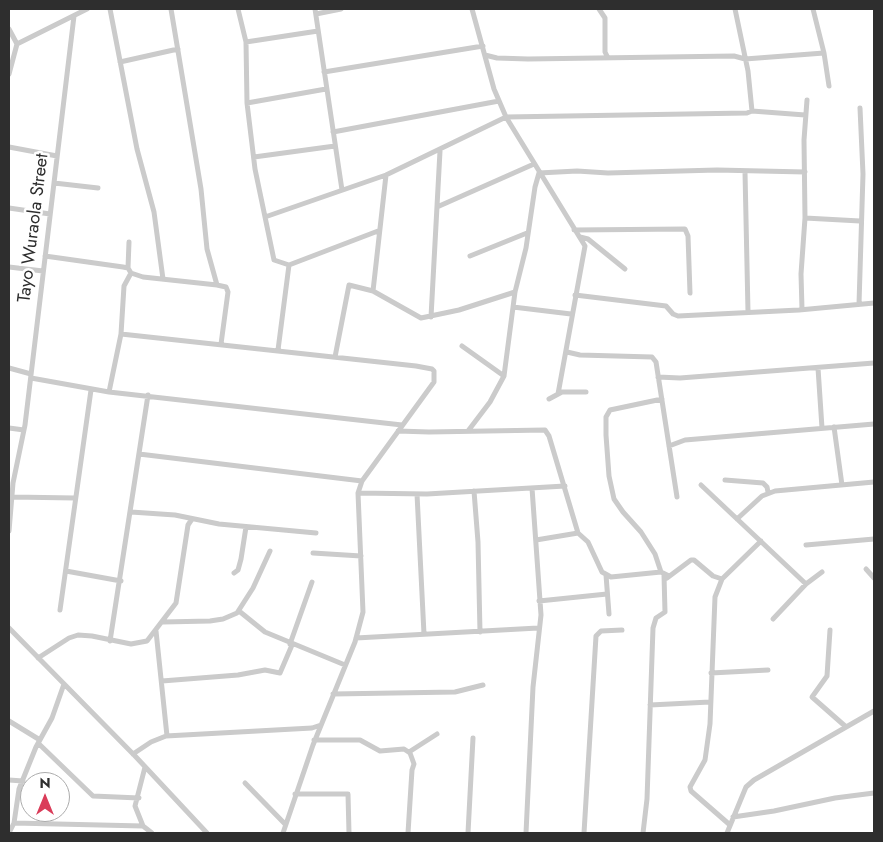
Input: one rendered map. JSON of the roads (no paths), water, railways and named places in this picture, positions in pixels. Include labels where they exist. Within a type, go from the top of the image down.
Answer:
[{"type":"street","points":[[17,44],[87,9]]},
{"type":"street","points":[[110,9],[137,150],[154,212],[163,279]]},
{"type":"street","points":[[171,9],[201,189],[208,249],[217,285]]},
{"type":"street","points":[[238,9],[246,42],[247,103],[254,157],[273,258],[277,262],[289,264],[378,231]]},
{"type":"street","points":[[341,9],[315,11],[342,190]]},
{"type":"street","points":[[472,9],[499,101],[506,117],[573,230],[585,246],[571,314],[567,352],[558,394]]},
{"type":"street","points":[[599,9],[605,18],[605,52],[608,58]]},
{"type":"street","points":[[735,9],[745,59],[752,111]]},
{"type":"street","points":[[813,9],[824,53],[828,86]]},
{"type":"street","name":"Tayo Wuraola Street","points":[[9,531],[11,487],[24,430],[74,16]]},
{"type":"street","points":[[9,29],[17,44],[9,74]]},
{"type":"street","points":[[246,42],[318,31]]},
{"type":"street","points":[[324,72],[483,46]]},
{"type":"street","points":[[120,62],[178,48]]},
{"type":"street","points":[[600,58],[605,52]]},
{"type":"street","points":[[485,55],[497,58],[734,56],[745,59],[824,53]]},
{"type":"street","points":[[488,64],[497,58]]},
{"type":"street","points":[[247,103],[326,89]]},
{"type":"street","points":[[802,310],[801,274],[805,218],[805,115],[807,100]]},
{"type":"street","points":[[333,132],[499,101]]},
{"type":"street","points":[[859,304],[860,221],[863,174],[860,108]]},
{"type":"street","points":[[265,217],[386,175],[440,151],[506,117],[747,113],[752,111],[805,115]]},
{"type":"street","points":[[254,157],[335,146]]},
{"type":"street","points":[[9,147],[57,156]]},
{"type":"street","points":[[431,316],[440,151]]},
{"type":"street","points":[[437,207],[534,164]]},
{"type":"street","points":[[540,173],[568,171],[608,173],[717,170],[805,172]]},
{"type":"street","points":[[745,172],[748,312]]},
{"type":"street","points":[[468,431],[490,402],[504,376],[515,292],[535,187],[540,173]]},
{"type":"street","points":[[372,291],[378,231],[384,206],[386,175]]},
{"type":"street","points":[[54,183],[98,188]]},
{"type":"street","points":[[9,208],[50,214]]},
{"type":"street","points":[[805,218],[860,221]]},
{"type":"street","points":[[573,230],[685,230],[688,236],[690,293]]},
{"type":"street","points":[[470,256],[527,233]]},
{"type":"street","points":[[580,237],[588,238],[625,269]]},
{"type":"street","points":[[109,392],[121,334],[124,286],[130,271],[129,242]]},
{"type":"street","points":[[45,256],[130,271],[163,279],[226,287],[228,292],[221,344]]},
{"type":"street","points":[[278,350],[289,264]]},
{"type":"street","points":[[9,267],[42,271]]},
{"type":"street","points":[[335,357],[348,287],[352,284],[372,291],[421,318],[515,292]]},
{"type":"street","points":[[575,294],[666,306],[673,314],[678,316],[802,310],[874,303]]},
{"type":"street","points":[[514,307],[571,314]]},
{"type":"street","points":[[121,334],[278,350],[432,369],[434,382],[362,481],[358,493],[364,597],[363,612],[356,638],[320,725],[283,833]]},
{"type":"street","points":[[462,346],[504,376]]},
{"type":"street","points":[[567,352],[580,355],[652,357],[656,362],[677,497]]},
{"type":"street","points":[[658,377],[680,378],[874,363]]},
{"type":"street","points":[[9,368],[31,376],[91,390],[402,425]]},
{"type":"street","points":[[818,368],[822,428]]},
{"type":"street","points":[[60,610],[91,390]]},
{"type":"street","points":[[549,399],[558,394],[586,392]]},
{"type":"street","points":[[110,641],[121,581],[148,395]]},
{"type":"street","points":[[645,832],[648,799],[653,628],[656,618],[665,612],[665,576],[655,554],[641,532],[622,512],[614,499],[610,476],[606,417],[613,409],[662,399]]},
{"type":"street","points":[[669,446],[684,440],[874,424]]},
{"type":"street","points":[[834,427],[842,485]]},
{"type":"street","points":[[9,428],[24,430]]},
{"type":"street","points":[[398,431],[545,430],[549,436],[578,533],[588,542],[602,572],[611,577],[665,576],[694,560],[713,576],[722,579]]},
{"type":"street","points":[[139,454],[362,481]]},
{"type":"street","points":[[725,480],[763,483],[767,487],[768,492]]},
{"type":"street","points":[[737,519],[768,492],[874,482]]},
{"type":"street","points":[[701,485],[806,584]]},
{"type":"street","points":[[358,493],[417,494],[565,486]]},
{"type":"street","points":[[526,833],[531,723],[538,628],[541,615],[532,488]]},
{"type":"street","points":[[474,491],[478,542],[480,632]]},
{"type":"street","points":[[417,494],[424,634]]},
{"type":"street","points":[[12,497],[75,498]]},
{"type":"street","points":[[131,512],[246,527],[316,533]]},
{"type":"street","points":[[184,518],[188,525]]},
{"type":"street","points":[[38,658],[69,638],[78,635],[92,636],[110,641],[140,643],[147,641],[176,603],[179,594],[188,525],[192,519]]},
{"type":"street","points":[[234,573],[238,570],[242,559],[246,527]]},
{"type":"street","points":[[536,540],[578,533]]},
{"type":"street","points":[[806,545],[874,539]]},
{"type":"street","points":[[730,825],[690,789],[705,760],[710,724],[715,597],[722,579],[761,541]]},
{"type":"street","points":[[163,622],[223,619],[239,611],[270,552]]},
{"type":"street","points":[[313,553],[361,556]]},
{"type":"street","points":[[866,569],[874,578]]},
{"type":"street","points":[[66,571],[121,581]]},
{"type":"street","points":[[773,619],[806,584],[822,572]]},
{"type":"street","points":[[606,575],[610,614]]},
{"type":"street","points":[[162,681],[238,675],[265,670],[280,673],[312,582]]},
{"type":"street","points":[[540,601],[607,594]]},
{"type":"street","points":[[239,611],[265,632],[344,665]]},
{"type":"street","points":[[9,628],[134,754],[207,833]]},
{"type":"street","points":[[356,638],[538,628]]},
{"type":"street","points":[[584,833],[596,636],[601,631],[622,630]]},
{"type":"street","points":[[830,630],[827,676],[812,697],[846,726]]},
{"type":"street","points":[[156,631],[167,736]]},
{"type":"street","points":[[711,673],[768,670]]},
{"type":"street","points":[[26,772],[52,718],[64,684]]},
{"type":"street","points":[[333,694],[455,692],[483,685]]},
{"type":"street","points":[[650,705],[710,702]]},
{"type":"street","points":[[727,833],[746,787],[754,780],[874,711]]},
{"type":"street","points":[[9,721],[39,742],[93,796],[138,798]]},
{"type":"street","points":[[134,754],[151,742],[167,736],[312,728],[320,725]]},
{"type":"street","points":[[312,728],[316,738]]},
{"type":"street","points":[[408,752],[437,734]]},
{"type":"street","points":[[316,738],[360,740],[380,751],[395,749],[408,752],[414,758],[408,833]]},
{"type":"street","points":[[468,833],[473,738]]},
{"type":"street","points":[[145,767],[138,798],[135,802],[136,811],[143,826],[152,833]]},
{"type":"street","points":[[245,783],[285,824]]},
{"type":"street","points":[[9,833],[14,823],[20,792]]},
{"type":"street","points":[[733,816],[874,793]]},
{"type":"street","points":[[295,794],[348,794],[349,833]]},
{"type":"street","points":[[14,823],[143,826]]}]
